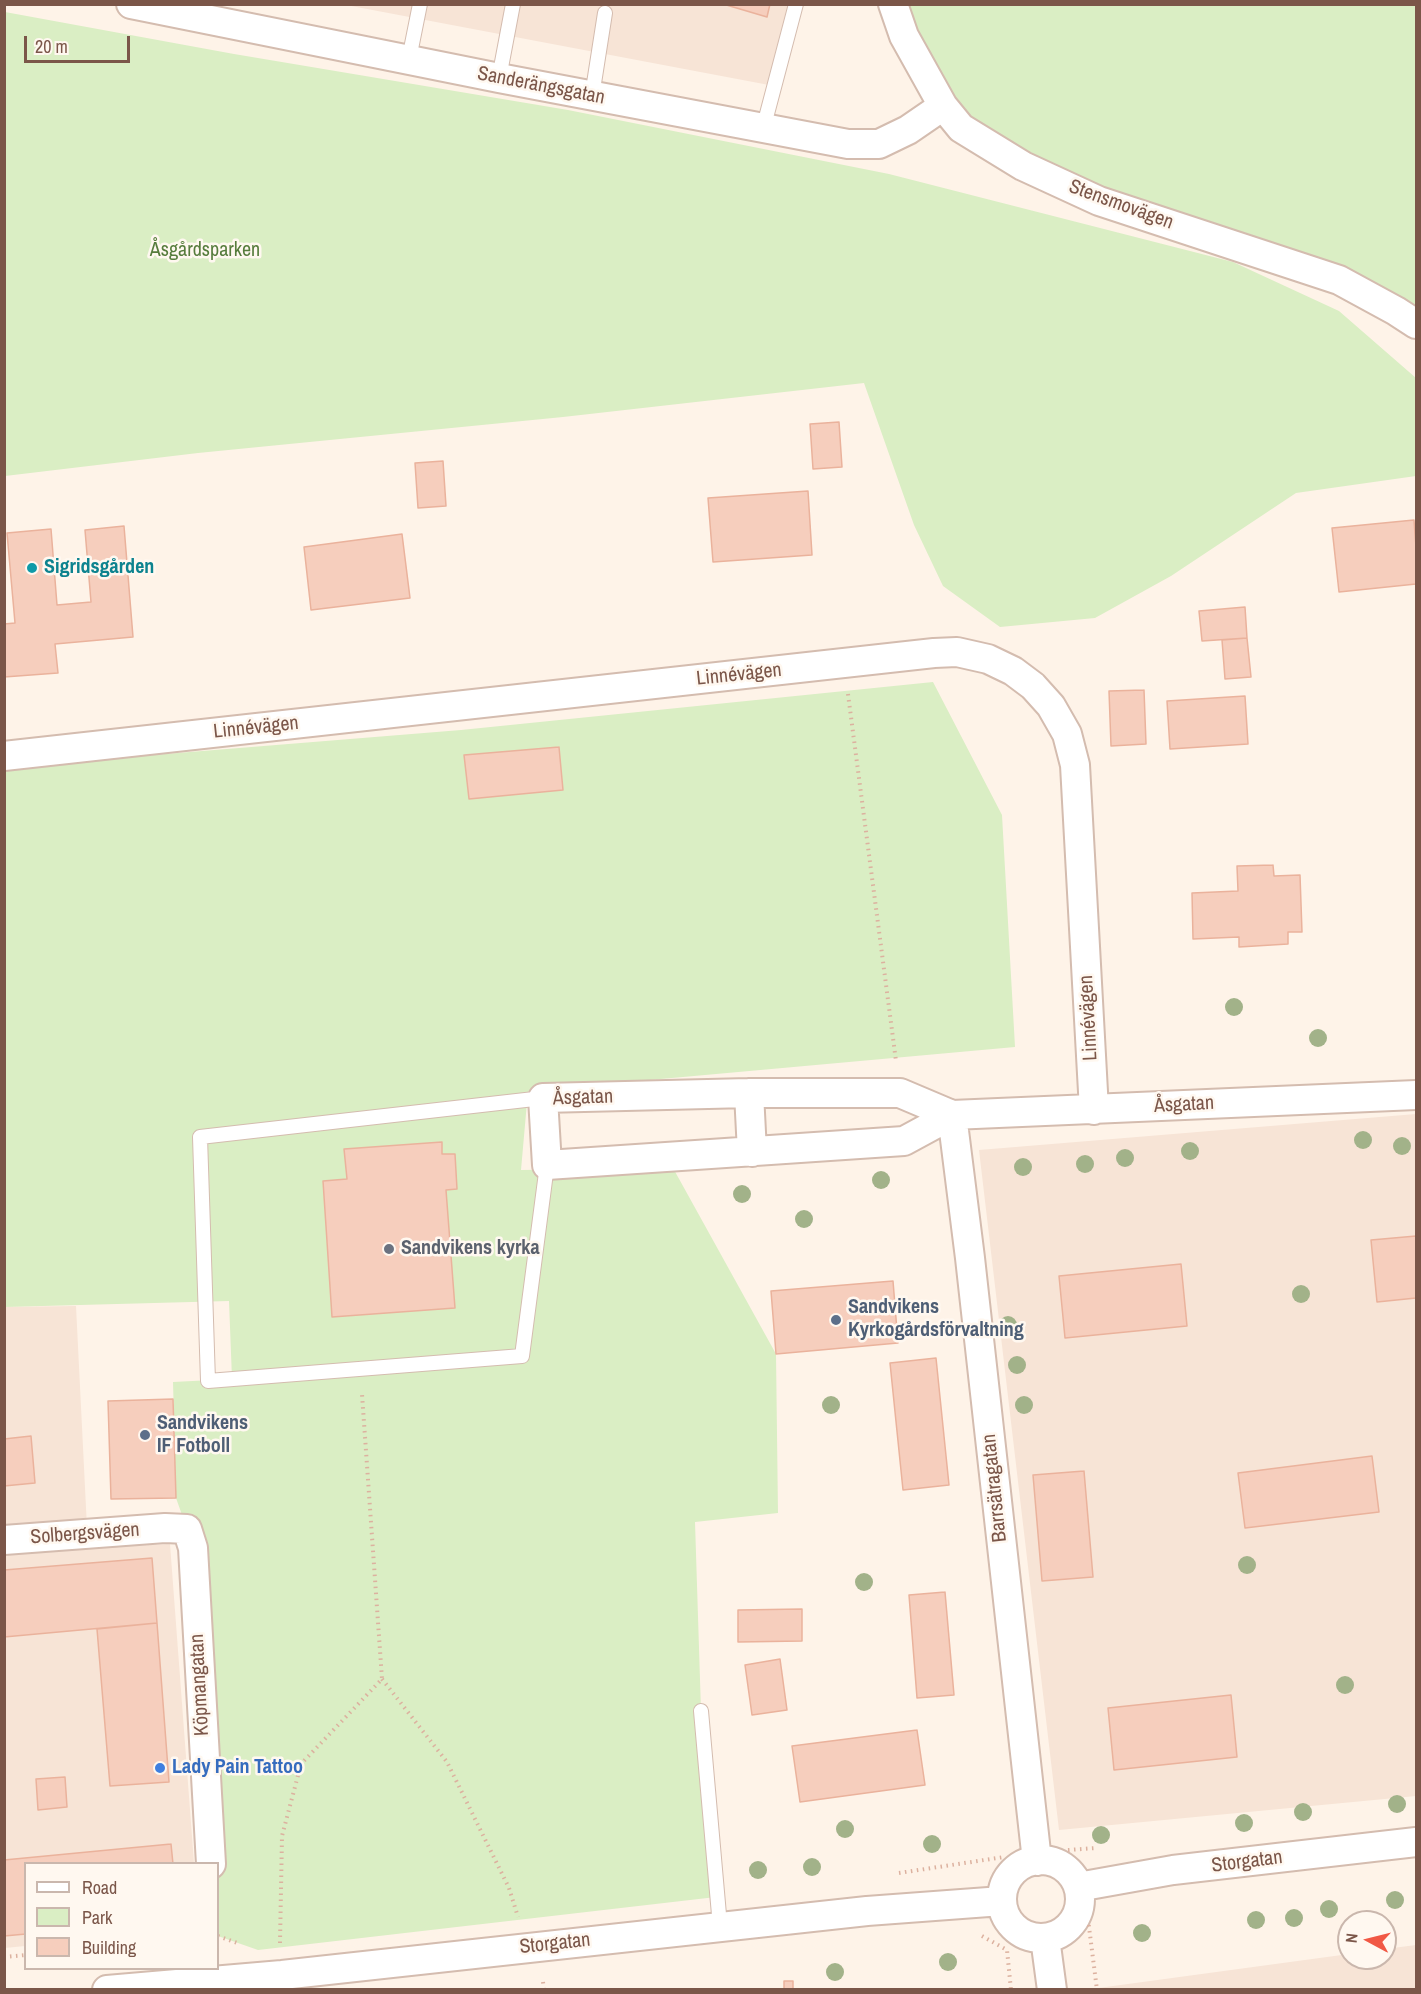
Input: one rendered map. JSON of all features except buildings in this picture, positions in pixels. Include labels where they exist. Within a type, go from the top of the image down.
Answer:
[{"type":"street","name":"Sanderängsgatan","points":[[131,4],[499,78],[848,144],[879,144],[908,130],[943,106]]},
{"type":"street","name":"Stensmovägen","points":[[893,4],[904,36],[943,106],[961,128],[1023,166],[1099,201],[1339,280],[1416,324]]},
{"type":"street","name":"Linnévägen","points":[[4,756],[844,663],[957,652],[988,659],[1013,671],[1033,686],[1051,706],[1067,734],[1075,774],[1094,1110]]},
{"type":"street","name":"Åsgatan","points":[[952,1115],[904,1141],[547,1165],[543,1098],[900,1092],[952,1115],[1416,1095]]},
{"type":"street","points":[[749,1093],[752,1152]]},
{"type":"street","name":"Barrsätragatan","points":[[952,1115],[1037,1861]]},
{"type":"street","name":"Solbergsvägen","points":[[4,1540],[165,1528]]},
{"type":"street","name":"Köpmangatan","points":[[165,1528],[187,1529],[193,1548],[211,1862]]},
{"type":"street","name":"Storgatan","points":[[1081,1887],[1173,1870],[1416,1842]]},
{"type":"street","points":[[1037,1861],[1058,1864],[1067,1870],[1081,1887],[1079,1910],[1074,1921],[1057,1935],[1045,1938],[1027,1935],[1011,1925],[1005,1914],[1002,1901],[1008,1879],[1015,1870],[1037,1861]]},
{"type":"street","name":"Storgatan","points":[[107,1989],[218,1980],[867,1911],[1002,1901]]},
{"type":"street","points":[[1045,1938],[1052,1989]]},
{"type":"lane","points":[[409,59],[420,4]]},
{"type":"lane","points":[[499,78],[513,4]]},
{"type":"lane","points":[[763,129],[796,4]]},
{"type":"lane","points":[[592,96],[605,13]]},
{"type":"lane","points":[[543,1098],[200,1137],[208,1381],[522,1356],[547,1165]]},
{"type":"lane","points":[[700,1711],[720,1926]]},
{"type":"path","points":[[844,663],[900,1092]]},
{"type":"path","points":[[360,1370],[381,1679],[447,1762],[509,1888],[519,1920]]},
{"type":"path","points":[[279,1948],[282,1836],[301,1764],[381,1679]]},
{"type":"path","points":[[1081,1887],[1097,1989]]},
{"type":"path","points":[[982,1935],[1007,1950],[1011,1989]]},
{"type":"path","points":[[4,1957],[24,1955]]},
{"type":"path","points":[[543,1982],[544,1989]]},
{"type":"shaded area","points":[[346,5],[789,5],[769,85]]},
{"type":"shaded area","points":[[1416,1114],[1416,1796],[1059,1830],[979,1150]]},
{"type":"shaded area","points":[[76,1306],[88,1548],[170,1544],[194,1862],[24,1862],[24,1946],[5,1948],[4,1307]]},
{"type":"shaded area","points":[[1416,1945],[1416,1989],[1091,1989],[1337,1956],[1337,1970],[1397,1970],[1397,1947]]},
{"type":"green space","points":[[893,5],[1416,5],[1416,324],[1242,247],[961,128]]},
{"type":"green space","name":"Åsgårdsparken","points":[[5,12],[234,54],[568,110],[889,174],[1233,262],[1339,311],[1416,378],[1416,476],[1296,493],[1171,576],[1095,618],[1000,627],[943,586],[914,525],[864,383],[563,417],[198,453],[5,476]]},
{"type":"green space","points":[[933,682],[1002,815],[1015,1047],[528,1091],[521,1170],[673,1168],[776,1354],[778,1513],[695,1522],[701,1711],[716,1897],[258,1950],[219,1936],[219,1862],[187,1529],[176,1498],[173,1382],[232,1379],[229,1301],[5,1307],[5,767],[461,730]]},
{"type":"place","name":"Sigridsgården","points":[[32,568]]},
{"type":"place","name":"Sandvikens kyrka","points":[[389,1249]]},
{"type":"place","name":"Sandvikens Kyrkogårdsförvaltning","points":[[836,1320]]},
{"type":"place","name":"Sandvikens IF Fotboll","points":[[145,1435]]},
{"type":"place","name":"Lady Pain Tattoo","points":[[160,1768]]}]
